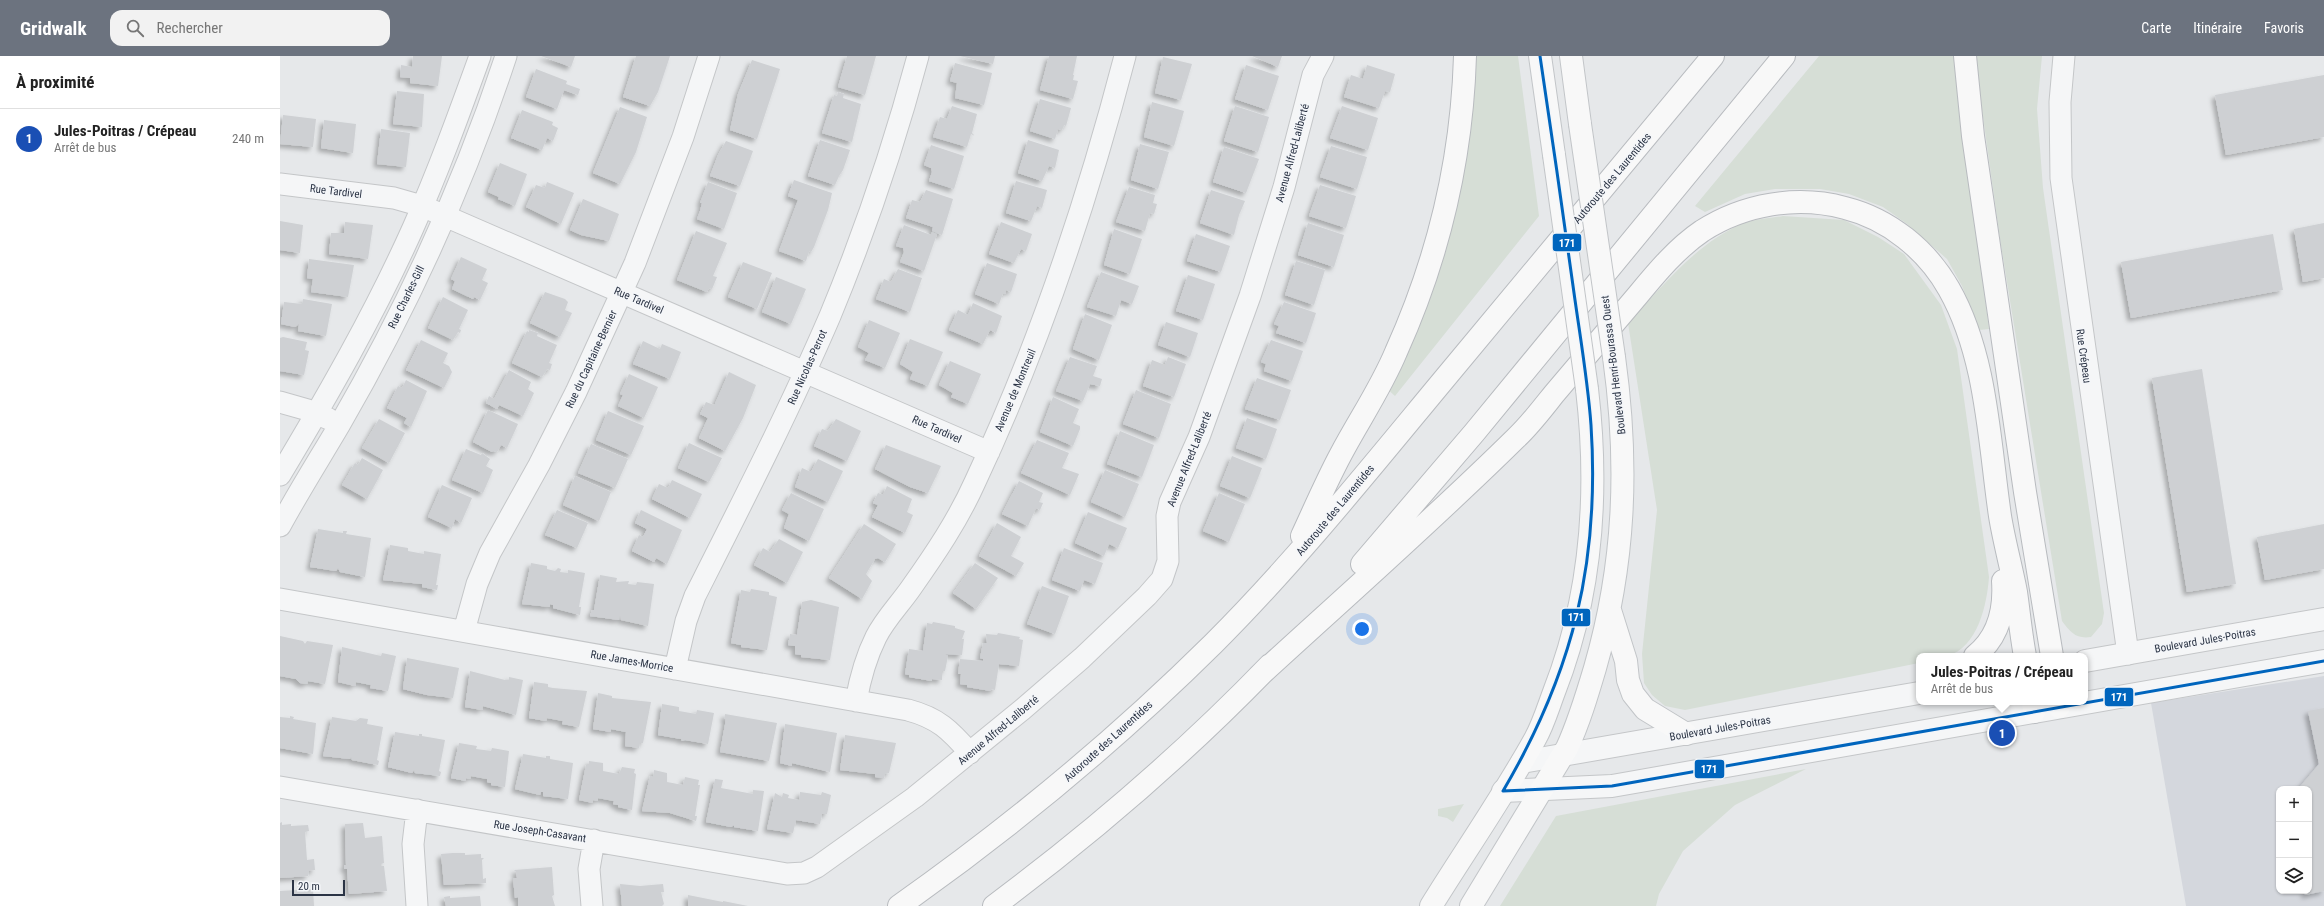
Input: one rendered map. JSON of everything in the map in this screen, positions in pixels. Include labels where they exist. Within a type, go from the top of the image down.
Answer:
[{"type":"main road","points":[[1290,562],[1341,454],[1396,353],[1432,258],[1456,155],[1463,103],[1465,56]]},
{"type":"main road","points":[[1431,906],[1522,762],[1535,738],[1559,678],[1576,624],[1587,570],[1593,490],[1592,438],[1587,389],[1540,56]]},
{"type":"main road","name":"Boulevard Henri-Bourassa Ouest","points":[[1470,906],[1543,790],[1575,732],[1610,609],[1620,548],[1624,492],[1621,422],[1614,357],[1571,56]]},
{"type":"main road","name":"Autoroute des Laurentides","points":[[899,906],[1010,824],[1125,728],[1215,642],[1290,562],[1714,56]]},
{"type":"main road","points":[[1259,676],[1371,554],[1474,433],[1784,56]]},
{"type":"main road","points":[[1965,56],[1974,143],[2024,484],[2052,653]]},
{"type":"main road","points":[[994,906],[1071,846],[1144,785],[1259,676],[1519,436],[1645,286],[1682,247],[1703,231],[1724,219],[1761,206],[1781,203],[1818,203],[1860,213],[1885,224],[1904,237],[1922,252],[1937,270],[1960,311],[1974,356],[1982,390],[2000,520],[2016,592],[2025,653]]},
{"type":"main road","points":[[1978,653],[1990,642],[2002,613],[2004,596],[2000,520]]},
{"type":"main road","points":[[1610,609],[1626,661],[1628,680],[1633,694],[1645,710],[1686,734]]},
{"type":"street","points":[[280,475],[317,413],[374,308],[422,206],[480,56]]},
{"type":"street","name":"Rue Charles-Gill","points":[[280,526],[340,424],[400,310],[445,216],[506,56]]},
{"type":"street","name":"Rue du Capitaine-Bernier","points":[[464,631],[477,584],[490,553],[564,416],[622,292],[671,170],[709,56]]},
{"type":"street","name":"Rue Nicolas-Perrot","points":[[675,669],[686,621],[695,596],[805,371],[851,262],[918,56]]},
{"type":"street","name":"Avenue de Montreuil","points":[[856,701],[864,669],[876,636],[951,528],[989,452],[1046,312],[1092,173],[1125,56]]},
{"type":"street","name":"Avenue Alfred-Laliberté","points":[[799,874],[817,867],[915,797],[970,753],[1082,658],[1158,584],[1165,573],[1168,561],[1168,516],[1170,502],[1199,437],[1250,296],[1280,201],[1313,75],[1323,56]]},
{"type":"street","name":"Rue Crépeau","points":[[2064,56],[2060,102],[2061,178],[2128,654]]},
{"type":"street","name":"Rue Tardivel","points":[[280,184],[394,198],[422,206],[989,452]]},
{"type":"street","points":[[280,402],[317,413],[340,424]]},
{"type":"street","name":"Rue James-Morrice","points":[[280,599],[908,710],[932,718],[950,730],[970,753]]},
{"type":"street","name":"Boulevard Jules-Poitras","points":[[2088,661],[2324,619]]},
{"type":"street","points":[[2088,699],[2324,660]]},
{"type":"street","name":"Boulevard Jules-Poitras","points":[[1522,762],[1916,694]]},
{"type":"street","points":[[1504,791],[1612,786],[2051,705]]},
{"type":"street","name":"Rue Joseph-Casavant","points":[[280,787],[779,873],[799,874]]},
{"type":"street","points":[[417,810],[413,844],[417,906]]},
{"type":"street","points":[[592,906],[589,869],[594,840]]},
{"type":"shaded area","points":[[1470,56],[1518,56],[1539,216],[1395,396],[1386,388],[1423,306]]},
{"type":"shaded area","points":[[1819,56],[1954,56],[1989,329],[1979,330],[1962,286],[1947,259],[1907,224],[1883,207],[1849,194],[1820,189],[1775,189],[1745,194],[1705,212],[1695,206]]},
{"type":"shaded area","points":[[1977,56],[2042,56],[2037,109],[2043,188],[2104,613],[2102,624],[2091,637],[2081,637],[2074,634],[2062,621],[2000,239],[1977,74]]},
{"type":"shaded area","points":[[1783,216],[1844,220],[1878,237],[1904,254],[1941,305],[1957,349],[1989,577],[1988,588],[1979,624],[1966,644],[1954,653],[1916,653],[1916,664],[1685,710],[1665,706],[1652,695],[1644,683],[1642,654],[1657,510],[1628,323],[1667,281],[1696,253],[1727,231],[1744,223]]},
{"type":"shaded area","points":[[2324,676],[2324,906],[2186,906],[2151,703]]},
{"type":"shaded area","points":[[1806,769],[1735,805],[1683,851],[1659,894],[1656,906],[1500,906],[1556,816]]},
{"type":"shaded area","points":[[1464,804],[1453,822],[1447,818],[1438,816],[1438,809]]},
{"type":"building","points":[[413,56],[442,56],[438,86],[410,83],[410,78],[400,77],[401,65],[412,67]]},
{"type":"building","points":[[541,56],[575,56],[571,67]]},
{"type":"building","points":[[636,56],[670,56],[658,92],[650,106],[623,97]]},
{"type":"building","points":[[847,56],[876,56],[865,95],[838,87]]},
{"type":"building","points":[[960,56],[995,56],[993,64]]},
{"type":"building","points":[[1049,56],[1077,56],[1073,80],[1078,81],[1073,99],[1040,90]]},
{"type":"building","points":[[1252,56],[1282,56],[1278,67]]},
{"type":"building","points":[[1163,57],[1192,64],[1181,100],[1155,93]]},
{"type":"building","points":[[752,60],[780,69],[757,139],[730,130],[738,94]]},
{"type":"building","points":[[955,63],[992,73],[984,105],[955,98],[957,83],[950,81]]},
{"type":"building","points":[[1246,65],[1279,76],[1268,110],[1235,99]]},
{"type":"building","points":[[1367,65],[1395,74],[1390,92],[1385,91],[1379,108],[1344,97],[1351,75],[1363,79]]},
{"type":"building","points":[[536,69],[567,81],[566,84],[580,89],[578,95],[564,90],[557,109],[526,97]]},
{"type":"building","points":[[2324,75],[2324,137],[2226,155],[2215,95]]},
{"type":"building","points":[[397,91],[424,94],[422,127],[393,124]]},
{"type":"building","points":[[838,92],[844,94],[843,98],[861,104],[852,142],[822,133],[834,95],[837,96]]},
{"type":"building","points":[[1040,99],[1071,108],[1066,126],[1064,125],[1062,130],[1058,129],[1055,139],[1030,131]]},
{"type":"building","points":[[1152,102],[1184,111],[1174,146],[1144,137]]},
{"type":"building","points":[[952,106],[977,114],[972,133],[975,136],[971,134],[967,147],[933,137],[940,117],[947,119]]},
{"type":"building","points":[[1235,106],[1269,117],[1258,152],[1224,141]]},
{"type":"building","points":[[1342,106],[1378,118],[1368,150],[1330,138]]},
{"type":"building","points":[[620,107],[647,117],[636,152],[620,184],[593,173]]},
{"type":"building","points":[[522,110],[553,122],[552,125],[558,128],[553,141],[547,138],[542,150],[511,138]]},
{"type":"building","points":[[283,115],[316,119],[313,147],[280,144]]},
{"type":"building","points":[[324,120],[356,124],[353,153],[321,148]]},
{"type":"building","points":[[381,129],[410,133],[406,167],[377,164]]},
{"type":"building","points":[[820,140],[850,150],[843,170],[835,185],[808,176]]},
{"type":"building","points":[[1028,140],[1059,150],[1055,168],[1049,166],[1042,181],[1018,173]]},
{"type":"building","points":[[726,141],[753,151],[740,186],[710,176],[718,155]]},
{"type":"building","points":[[1140,144],[1169,152],[1158,189],[1131,180]]},
{"type":"building","points":[[931,145],[964,156],[954,189],[929,181],[932,172],[931,168],[924,165]]},
{"type":"building","points":[[1331,146],[1367,157],[1357,189],[1320,177]]},
{"type":"building","points":[[1224,147],[1259,159],[1246,193],[1213,182]]},
{"type":"building","points":[[500,163],[527,174],[515,206],[498,199],[499,197],[488,192]]},
{"type":"building","points":[[794,180],[832,193],[828,210],[814,247],[811,252],[809,251],[806,261],[779,251],[798,200],[788,196]]},
{"type":"building","points":[[1016,181],[1047,190],[1042,208],[1037,206],[1031,221],[1006,213]]},
{"type":"building","points":[[547,182],[574,193],[561,224],[526,207],[536,185],[545,188]]},
{"type":"building","points":[[708,182],[737,193],[724,229],[697,219],[702,203],[700,203]]},
{"type":"building","points":[[1320,185],[1356,196],[1346,228],[1309,216]]},
{"type":"building","points":[[1129,187],[1155,195],[1153,203],[1157,204],[1154,214],[1150,213],[1145,231],[1116,222]]},
{"type":"building","points":[[926,190],[953,199],[942,235],[932,231],[933,227],[906,218],[912,200],[920,202]]},
{"type":"building","points":[[1211,190],[1245,201],[1239,215],[1234,235],[1200,223]]},
{"type":"building","points":[[583,199],[619,214],[609,241],[581,235],[570,230]]},
{"type":"building","points":[[280,221],[303,225],[300,253],[280,250]]},
{"type":"building","points":[[345,222],[373,225],[368,259],[329,254],[331,233],[344,233]]},
{"type":"building","points":[[1001,222],[1032,234],[1026,251],[1021,249],[1014,263],[989,254]]},
{"type":"building","points":[[1308,223],[1344,235],[1334,267],[1298,255]]},
{"type":"building","points":[[2324,223],[2324,278],[2303,282],[2294,229]]},
{"type":"building","points":[[904,225],[931,235],[932,232],[937,234],[924,271],[900,262],[904,252],[903,248],[896,246]]},
{"type":"building","points":[[1114,229],[1142,239],[1130,274],[1104,265]]},
{"type":"building","points":[[696,231],[727,243],[713,276],[717,277],[712,289],[709,288],[707,292],[677,280]]},
{"type":"building","points":[[1196,234],[1230,246],[1221,272],[1187,261]]},
{"type":"building","points":[[2273,234],[2283,290],[2131,318],[2121,262]]},
{"type":"building","points":[[461,257],[487,269],[482,280],[488,283],[480,300],[474,297],[473,299],[452,289],[455,281],[451,279]]},
{"type":"building","points":[[309,259],[354,265],[348,297],[311,292],[313,279],[307,278]]},
{"type":"building","points":[[1296,261],[1325,270],[1314,305],[1285,295]]},
{"type":"building","points":[[743,262],[772,273],[757,309],[728,297]]},
{"type":"building","points":[[987,263],[1017,274],[1011,292],[1006,290],[1005,294],[1003,293],[999,304],[975,294]]},
{"type":"building","points":[[898,269],[922,278],[910,312],[876,299],[884,279],[891,282]]},
{"type":"building","points":[[1101,272],[1139,286],[1132,304],[1121,300],[1116,316],[1087,307]]},
{"type":"building","points":[[1188,275],[1215,284],[1203,320],[1176,311]]},
{"type":"building","points":[[776,277],[806,289],[791,324],[762,312]]},
{"type":"building","points":[[545,292],[565,299],[568,302],[565,310],[572,313],[560,337],[530,323]]},
{"type":"building","points":[[443,297],[468,310],[459,329],[461,330],[460,333],[458,332],[453,340],[428,328]]},
{"type":"building","points":[[303,299],[332,304],[326,336],[298,331],[299,324],[295,327],[281,324],[284,302],[302,304]]},
{"type":"building","points":[[1284,302],[1316,313],[1306,343],[1276,333],[1279,326],[1274,324]]},
{"type":"building","points":[[973,303],[1002,316],[996,333],[990,330],[983,344],[949,330],[958,310],[968,315]]},
{"type":"building","points":[[1085,314],[1112,325],[1099,360],[1073,349]]},
{"type":"building","points":[[869,320],[900,333],[885,368],[865,360],[869,353],[858,347]]},
{"type":"building","points":[[1166,322],[1198,333],[1190,357],[1158,345]]},
{"type":"building","points":[[529,330],[538,333],[537,336],[557,345],[549,363],[552,364],[550,370],[547,369],[542,377],[512,363],[527,331],[529,332]]},
{"type":"building","points":[[283,337],[307,342],[305,350],[309,351],[304,375],[280,371],[280,338]]},
{"type":"building","points":[[910,339],[943,352],[928,386],[910,379],[913,372],[900,364]]},
{"type":"building","points":[[421,340],[448,353],[443,363],[449,366],[452,372],[444,388],[406,370]]},
{"type":"building","points":[[1271,340],[1303,351],[1292,381],[1264,371],[1266,364],[1261,362]]},
{"type":"building","points":[[643,341],[660,349],[662,344],[681,352],[670,379],[633,364]]},
{"type":"building","points":[[1070,357],[1097,366],[1093,376],[1102,379],[1100,386],[1090,384],[1083,401],[1056,391]]},
{"type":"building","points":[[1168,357],[1186,364],[1174,397],[1143,386],[1152,360],[1165,365]]},
{"type":"building","points":[[950,361],[981,374],[968,404],[951,397],[953,393],[939,385]]},
{"type":"building","points":[[2202,369],[2236,584],[2187,592],[2152,378]]},
{"type":"building","points":[[509,370],[531,382],[528,389],[534,393],[523,416],[499,405],[497,409],[486,403],[489,396],[494,399]]},
{"type":"building","points":[[729,372],[756,385],[743,418],[725,451],[699,438],[708,418],[700,414],[706,402],[715,404]]},
{"type":"building","points":[[629,374],[658,387],[644,418],[618,406],[623,395],[620,394]]},
{"type":"building","points":[[1257,378],[1291,390],[1280,420],[1245,409]]},
{"type":"building","points":[[406,380],[427,391],[411,427],[404,423],[407,418],[387,408],[398,386],[402,388]]},
{"type":"building","points":[[1136,390],[1171,404],[1159,438],[1123,424]]},
{"type":"building","points":[[1053,397],[1079,409],[1073,423],[1080,426],[1080,429],[1073,446],[1040,432]]},
{"type":"building","points":[[488,410],[518,424],[507,448],[501,445],[497,452],[492,452],[473,442]]},
{"type":"building","points":[[608,411],[644,426],[631,455],[596,440]]},
{"type":"building","points":[[1247,418],[1277,429],[1266,459],[1236,448]]},
{"type":"building","points":[[379,419],[405,433],[389,463],[362,448]]},
{"type":"building","points":[[836,419],[861,431],[847,461],[814,446],[822,429],[828,431]]},
{"type":"building","points":[[1120,431],[1154,445],[1142,477],[1107,464]]},
{"type":"building","points":[[1037,440],[1069,453],[1062,468],[1079,474],[1070,495],[1021,473]]},
{"type":"building","points":[[689,443],[722,458],[709,482],[678,468]]},
{"type":"building","points":[[591,444],[628,459],[615,488],[578,473]]},
{"type":"building","points":[[886,445],[941,466],[928,493],[910,487],[875,469]]},
{"type":"building","points":[[466,449],[481,455],[482,453],[490,459],[486,466],[493,470],[483,493],[452,480]]},
{"type":"building","points":[[1232,456],[1262,468],[1250,498],[1220,486]]},
{"type":"building","points":[[362,458],[383,470],[367,499],[342,485],[355,463],[358,465]]},
{"type":"building","points":[[818,459],[843,471],[828,502],[795,487],[802,468],[811,472]]},
{"type":"building","points":[[1105,470],[1139,484],[1125,517],[1091,502]]},
{"type":"building","points":[[575,476],[611,492],[599,521],[563,505]]},
{"type":"building","points":[[672,480],[702,494],[690,518],[652,499],[659,484],[668,488]]},
{"type":"building","points":[[1019,481],[1043,493],[1039,502],[1043,503],[1040,510],[1036,508],[1028,526],[1002,514]]},
{"type":"building","points":[[442,485],[472,498],[461,523],[455,519],[452,528],[428,517]]},
{"type":"building","points":[[887,486],[912,499],[907,512],[913,515],[905,533],[872,517],[878,505],[873,503],[878,493],[883,495]]},
{"type":"building","points":[[791,493],[824,509],[809,541],[784,528],[789,514],[782,510]]},
{"type":"building","points":[[1219,493],[1245,504],[1229,542],[1203,531]]},
{"type":"building","points":[[557,510],[588,523],[577,548],[545,535]]},
{"type":"building","points":[[641,510],[682,530],[667,564],[656,558],[654,562],[632,551],[639,535],[643,537],[647,529],[635,523]]},
{"type":"building","points":[[1088,512],[1127,528],[1118,548],[1109,544],[1104,556],[1075,543]]},
{"type":"building","points":[[997,523],[1021,537],[1011,556],[1024,563],[1016,576],[979,556]]},
{"type":"building","points":[[864,524],[896,544],[885,562],[878,558],[875,559],[866,574],[872,581],[862,599],[829,578]]},
{"type":"building","points":[[2324,524],[2324,569],[2265,580],[2257,537]]},
{"type":"building","points":[[318,529],[343,533],[343,531],[347,531],[346,534],[371,538],[365,577],[340,572],[338,568],[336,571],[310,567]]},
{"type":"building","points":[[779,539],[803,552],[787,583],[754,565],[763,548],[770,552]]},
{"type":"building","points":[[390,545],[408,548],[408,551],[424,554],[424,551],[441,554],[436,585],[438,585],[437,590],[422,587],[422,584],[383,580]]},
{"type":"building","points":[[1064,548],[1103,563],[1095,584],[1084,580],[1080,591],[1052,580]]},
{"type":"building","points":[[531,563],[547,566],[547,569],[555,571],[558,568],[561,569],[560,572],[568,573],[568,570],[585,573],[579,607],[581,607],[580,615],[553,608],[553,605],[550,604],[550,607],[522,604]]},
{"type":"building","points":[[975,563],[998,578],[976,609],[953,593]]},
{"type":"building","points":[[600,575],[617,578],[616,582],[629,581],[628,584],[636,585],[637,582],[654,584],[648,626],[621,620],[620,616],[619,620],[590,616],[592,610],[594,610]]},
{"type":"building","points":[[1042,586],[1069,596],[1055,634],[1027,624]]},
{"type":"building","points":[[751,589],[769,592],[769,595],[777,597],[767,650],[741,647],[741,645],[731,643],[741,590],[750,592]]},
{"type":"building","points":[[811,600],[839,607],[830,660],[801,657],[801,655],[795,654],[795,646],[788,645],[790,634],[797,635],[802,602]]},
{"type":"building","points":[[933,622],[955,626],[955,628],[965,631],[962,639],[964,639],[962,655],[945,654],[948,656],[945,671],[942,671],[942,680],[932,679],[932,681],[909,677],[909,675],[905,674],[909,649],[923,651],[927,623],[932,624]]},
{"type":"building","points":[[998,633],[1020,637],[1019,639],[1023,640],[1019,666],[999,664],[995,690],[991,689],[991,691],[967,687],[967,685],[960,684],[961,674],[958,674],[960,659],[983,661],[983,659],[980,658],[983,643],[987,643],[986,634],[997,635]]},
{"type":"building","points":[[280,636],[303,641],[305,644],[307,641],[333,645],[325,684],[308,681],[307,684],[300,683],[296,679],[280,676]]},
{"type":"building","points":[[342,647],[381,656],[382,653],[396,656],[388,691],[370,688],[371,685],[356,682],[355,686],[338,682]]},
{"type":"building","points":[[407,658],[459,668],[453,698],[427,695],[403,689]]},
{"type":"building","points":[[470,671],[505,680],[509,680],[509,677],[523,680],[516,715],[483,706],[482,710],[465,707]]},
{"type":"building","points":[[534,682],[548,684],[548,687],[553,688],[587,691],[579,727],[562,724],[563,721],[547,718],[546,721],[529,718]]},
{"type":"building","points":[[598,693],[612,696],[612,698],[651,702],[643,743],[640,743],[639,748],[625,746],[626,732],[611,729],[611,732],[593,729]]},
{"type":"building","points":[[662,704],[679,707],[679,711],[696,714],[697,710],[714,713],[708,744],[685,740],[682,741],[681,739],[658,735]]},
{"type":"building","points":[[2324,708],[2324,891],[2312,894],[2312,786],[2301,786],[2319,764],[2308,711]]},
{"type":"building","points":[[725,714],[777,723],[769,761],[720,752],[726,719],[724,719]]},
{"type":"building","points":[[290,716],[294,717],[293,719],[316,723],[313,754],[280,748],[280,717],[290,718]]},
{"type":"building","points":[[332,717],[356,721],[360,718],[368,719],[367,724],[383,727],[377,760],[379,761],[378,765],[352,760],[351,757],[350,759],[323,756]]},
{"type":"building","points":[[785,724],[837,733],[830,772],[792,763],[792,766],[780,763]]},
{"type":"building","points":[[395,732],[419,736],[419,734],[422,734],[422,736],[445,740],[439,771],[441,772],[440,776],[415,773],[414,770],[412,773],[388,767]]},
{"type":"building","points":[[845,735],[896,743],[889,773],[885,774],[884,778],[875,777],[875,774],[840,770]]},
{"type":"building","points":[[459,743],[477,746],[476,749],[491,751],[492,748],[509,751],[505,787],[491,785],[491,783],[487,782],[487,779],[471,776],[470,779],[466,778],[466,781],[451,778]]},
{"type":"building","points":[[523,754],[546,758],[546,756],[550,756],[550,759],[573,763],[568,799],[543,796],[543,792],[541,792],[540,795],[515,789]]},
{"type":"building","points":[[589,761],[603,763],[603,771],[619,774],[622,767],[635,769],[634,773],[636,774],[632,810],[618,807],[618,805],[613,804],[614,801],[598,798],[598,801],[593,800],[593,803],[579,800],[586,765],[589,765]]},
{"type":"building","points":[[654,770],[667,773],[667,782],[683,785],[685,777],[699,780],[698,785],[700,785],[695,816],[697,816],[696,821],[670,813],[642,811],[650,776],[653,777]]},
{"type":"building","points":[[715,779],[723,780],[721,788],[753,794],[753,790],[764,791],[758,831],[734,827],[734,825],[731,827],[706,822]]},
{"type":"building","points":[[800,792],[821,795],[822,792],[831,795],[827,814],[822,814],[820,824],[796,820],[793,833],[767,829],[775,793],[782,797],[783,793],[789,795],[788,798],[799,800]]},
{"type":"building","points":[[282,822],[282,825],[308,825],[309,831],[305,832],[307,860],[314,859],[315,870],[309,871],[308,876],[280,878],[280,823]]},
{"type":"building","points":[[363,823],[365,838],[382,836],[384,863],[381,864],[381,866],[384,866],[387,891],[349,894],[347,869],[344,869],[344,865],[346,865],[345,824]]},
{"type":"building","points":[[465,853],[465,855],[481,854],[481,858],[484,858],[482,860],[483,879],[486,878],[486,883],[444,885],[441,854]]},
{"type":"building","points":[[552,867],[554,895],[552,896],[555,906],[518,906],[518,897],[515,898],[513,878],[517,878],[514,870]]},
{"type":"building","points":[[620,884],[640,886],[663,884],[664,892],[661,892],[664,904],[662,906],[622,906]]},
{"type":"building","points":[[313,889],[314,906],[280,906],[280,891]]},
{"type":"building","points":[[688,895],[723,902],[748,906],[688,906]]},
{"type":"building","points":[[450,896],[450,898],[480,896],[481,906],[446,906],[444,897]]},
{"type":"transit line","name":"171","points":[[1503,791],[1527,747],[1548,703],[1564,659],[1577,615],[1586,570],[1591,524],[1593,475],[1588,394],[1540,56]]},
{"type":"transit line","name":"171","points":[[2088,702],[2324,661]]},
{"type":"transit line","name":"171","points":[[1503,791],[1612,786],[2073,705]]},
{"type":"place","name":"Jules-Poitras / Crépeau","points":[[2002,733]]}]
